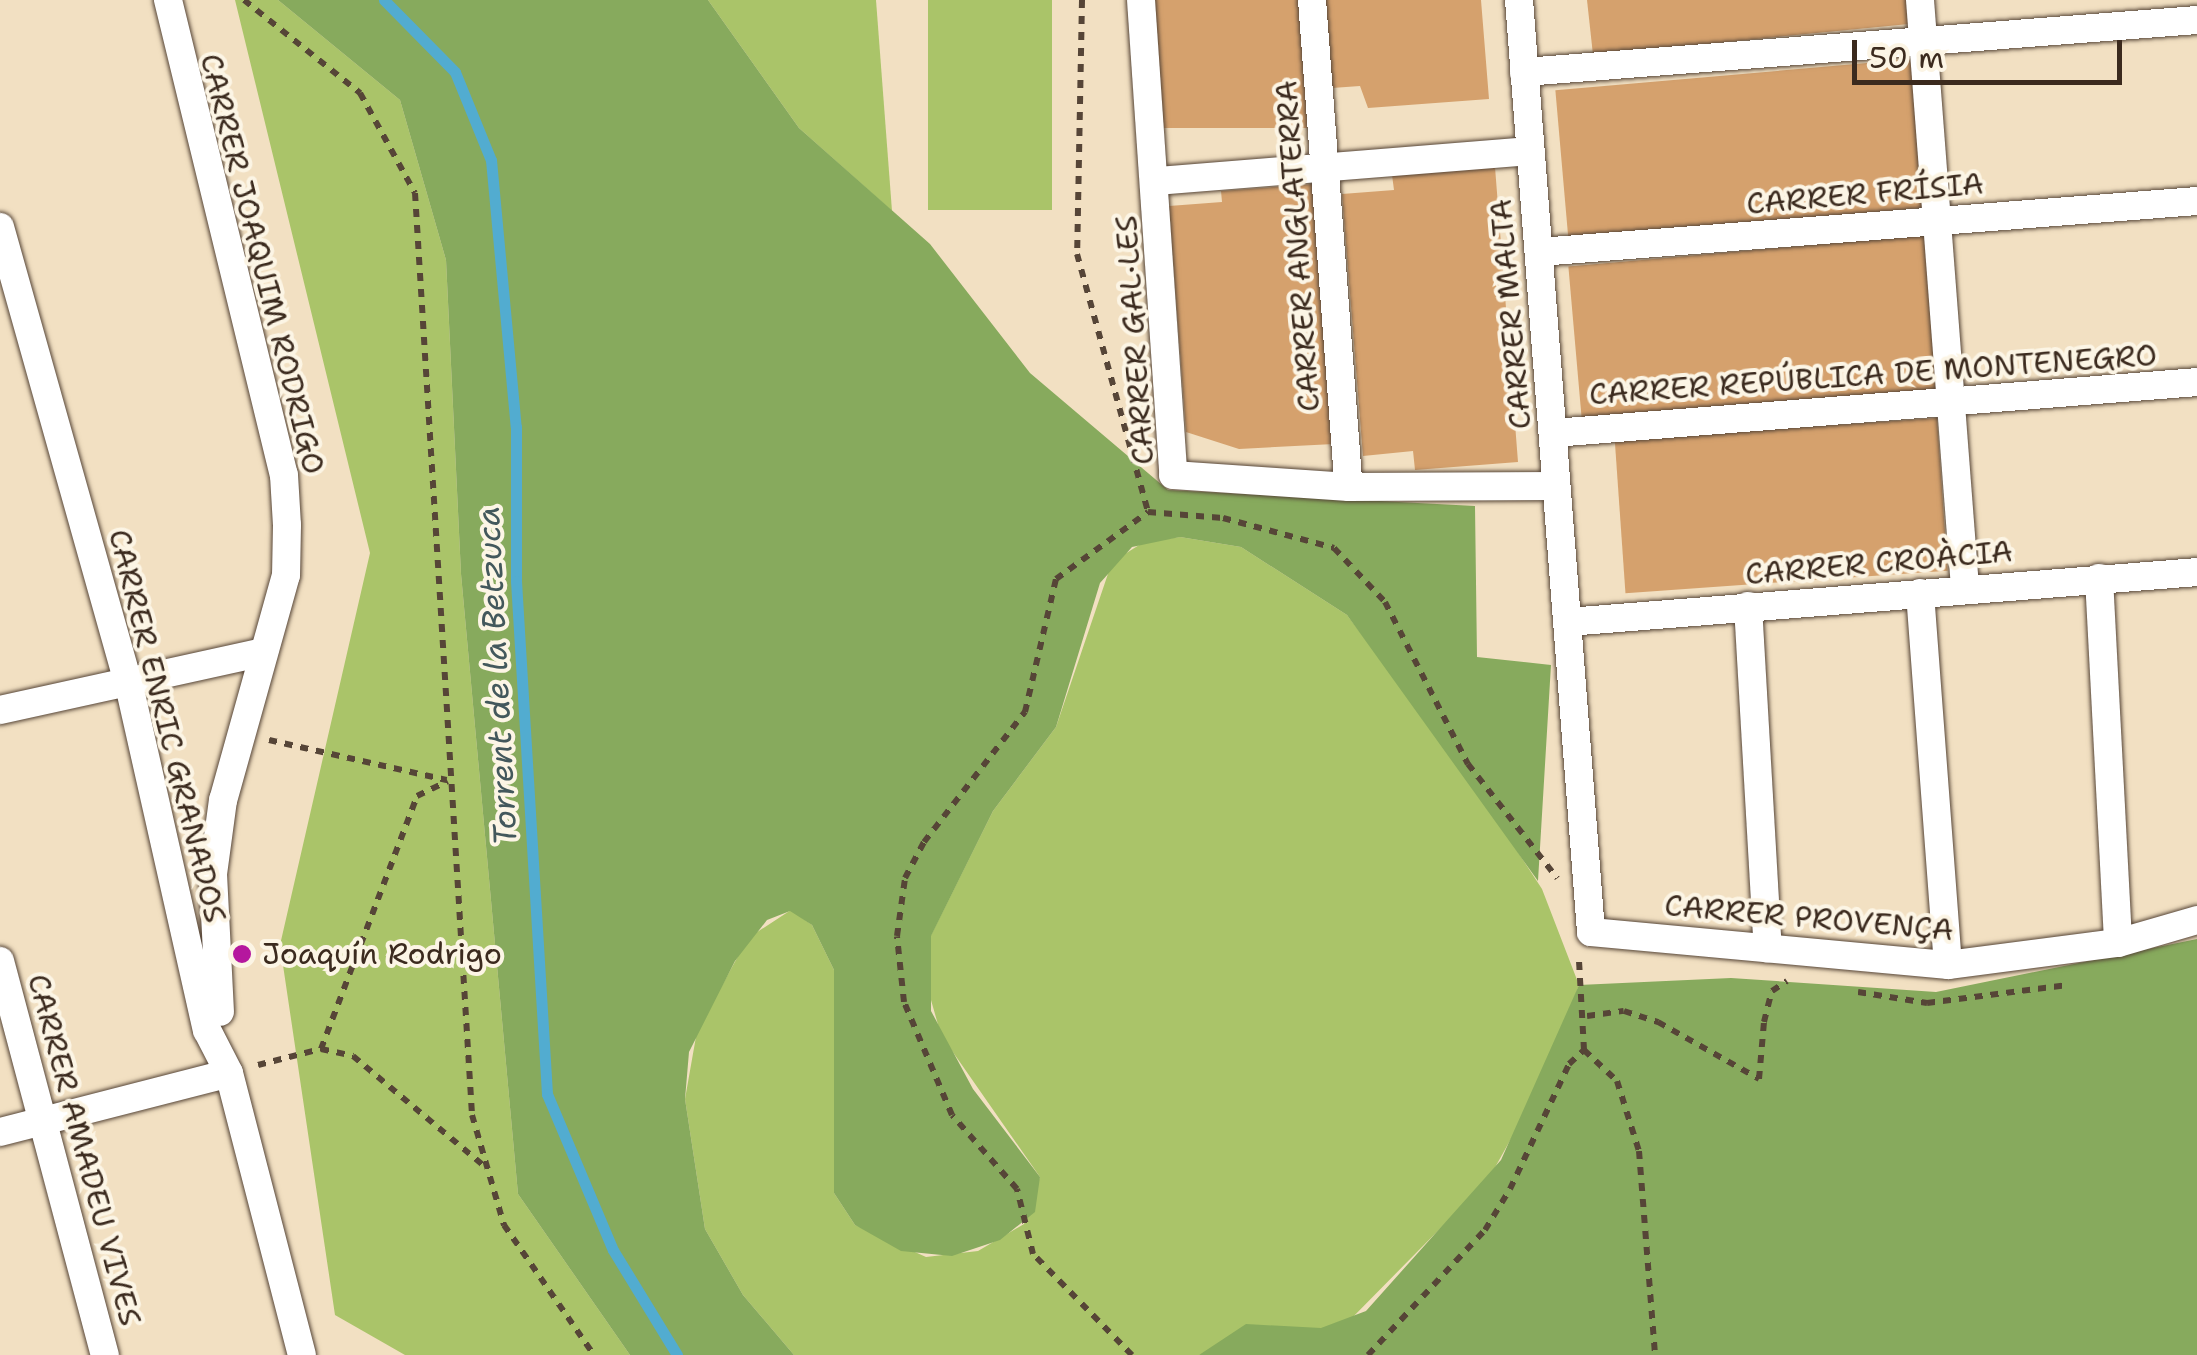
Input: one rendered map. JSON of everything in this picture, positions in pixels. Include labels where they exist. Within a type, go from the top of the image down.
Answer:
[{"type":"street","name":"CARRER JOAQUIM RODRIGO","points":[[168,0],[284,475],[286,575],[237,733],[213,874],[229,1072]]},
{"type":"street","name":"CARRER GAL·LES","points":[[1141,0],[1157,181],[1173,475],[1348,488],[1556,486]]},
{"type":"street","name":"CARRER ANGLATERRA","points":[[1312,0],[1348,488]]},
{"type":"street","name":"CARRER MALTA","points":[[1519,0],[1568,622],[1585,941]]},
{"type":"street","points":[[1920,0],[1965,587]]},
{"type":"street","points":[[1524,72],[2197,20]]},
{"type":"street","points":[[1157,181],[1529,150]]},
{"type":"street","name":"CARRER FRÍSIA","points":[[1539,252],[2197,201]]},
{"type":"street","name":"CARRER ENRIC GRANADOS","points":[[0,227],[129,684],[207,1030],[229,1072],[302,1355]]},
{"type":"street","name":"CARRER REPÚBLICA DE MONTENEGRO","points":[[1554,433],[2197,382]]},
{"type":"street","name":"CARRER CROÀCIA","points":[[1568,622],[1965,587],[2197,572]]},
{"type":"street","points":[[2099,578],[2118,942]]},
{"type":"street","points":[[1920,592],[1948,965]]},
{"type":"street","points":[[1748,606],[1768,948]]},
{"type":"street","points":[[0,710],[264,652]]},
{"type":"street","name":"CARRER PROVENÇA","points":[[1585,941],[1768,948],[1948,965],[2118,942],[2197,920]]},
{"type":"street","name":"CARRER AMADEU VIVES","points":[[0,962],[104,1355]]},
{"type":"street","points":[[0,1132],[229,1072]]},
{"type":"path","points":[[244,0],[360,93],[416,193],[468,1077],[484,1166],[504,1224],[594,1355]]},
{"type":"path","points":[[1082,0],[1077,254],[1148,512]]},
{"type":"path","points":[[1132,1355],[1034,1254],[1017,1190],[952,1116],[904,1002],[897,936],[904,878],[924,842],[1025,712],[1056,579],[1075,557],[1148,512],[1238,521],[1334,548],[1385,602],[1468,764],[1564,889]]},
{"type":"path","points":[[237,733],[448,780]]},
{"type":"path","points":[[320,1049],[417,796],[448,780]]},
{"type":"path","points":[[1368,1355],[1485,1230],[1568,1064],[1584,1050],[1585,941]]},
{"type":"path","points":[[1840,988],[1927,1003],[2082,981]]},
{"type":"path","points":[[1587,1016],[1624,1011],[1658,1022],[1759,1079],[1772,991],[1805,983]]},
{"type":"path","points":[[229,1072],[320,1049],[352,1056],[484,1166]]},
{"type":"path","points":[[1584,1050],[1617,1081],[1639,1151],[1655,1355]]},
{"type":"green space","points":[[235,0],[278,0],[400,100],[446,260],[461,574],[518,1194],[630,1355],[405,1355],[335,1315],[280,945],[370,553]]},
{"type":"green space","points":[[278,0],[708,0],[799,128],[930,244],[1030,373],[1168,490],[1475,506],[1477,657],[1551,665],[1538,881],[1347,615],[1241,547],[1180,537],[1132,547],[1100,583],[1056,727],[993,811],[931,936],[931,1011],[973,1089],[1040,1177],[1035,1212],[1000,1240],[952,1256],[901,1251],[855,1225],[834,1193],[834,970],[812,925],[790,911],[767,920],[735,961],[689,1052],[685,1099],[705,1229],[743,1295],[794,1355],[630,1355],[518,1194],[461,574],[446,260],[400,100]]},
{"type":"green space","points":[[708,0],[876,0],[892,211],[799,128]]},
{"type":"green space","points":[[928,0],[1052,0],[1052,210],[928,210]]},
{"type":"green space","points":[[1180,537],[1241,547],[1347,615],[1463,768],[1542,889],[1579,985],[1542,1083],[1488,1180],[1346,1324],[1199,1355],[794,1355],[743,1295],[705,1229],[685,1099],[697,1031],[748,938],[791,910],[812,925],[834,970],[834,1193],[855,1225],[926,1257],[978,1251],[1024,1224],[1040,1177],[941,1035],[927,986],[931,935],[993,811],[1056,727],[1112,562],[1144,542]]},
{"type":"green space","points":[[2197,939],[2197,1355],[1199,1355],[1246,1324],[1321,1328],[1366,1311],[1501,1160],[1579,985],[1731,978],[1936,992]]},
{"type":"building","points":[[1155,0],[1307,0],[1307,128],[1155,128]]},
{"type":"building","points":[[1325,0],[1481,0],[1489,99],[1368,108],[1360,86],[1332,88]]},
{"type":"building","points":[[1587,0],[1906,0],[1909,24],[1593,55]]},
{"type":"building","points":[[1913,59],[1926,207],[1568,239],[1555,90]]},
{"type":"building","points":[[1495,167],[1518,462],[1415,470],[1413,451],[1363,456],[1342,194],[1394,190],[1392,175]]},
{"type":"building","points":[[1314,184],[1334,444],[1239,449],[1186,432],[1169,206],[1222,202],[1221,191]]},
{"type":"building","points":[[1927,235],[1941,390],[1582,422],[1568,266]]},
{"type":"building","points":[[1937,418],[1948,571],[1625,593],[1615,441]]},
{"type":"waterway","name":"Torrent de la Betzuca","points":[[384,0],[455,72],[491,160],[516,427],[516,581],[547,1094],[613,1250],[677,1355]]},
{"type":"place","name":"Joaquín Rodrigo","points":[[242,954]]}]
